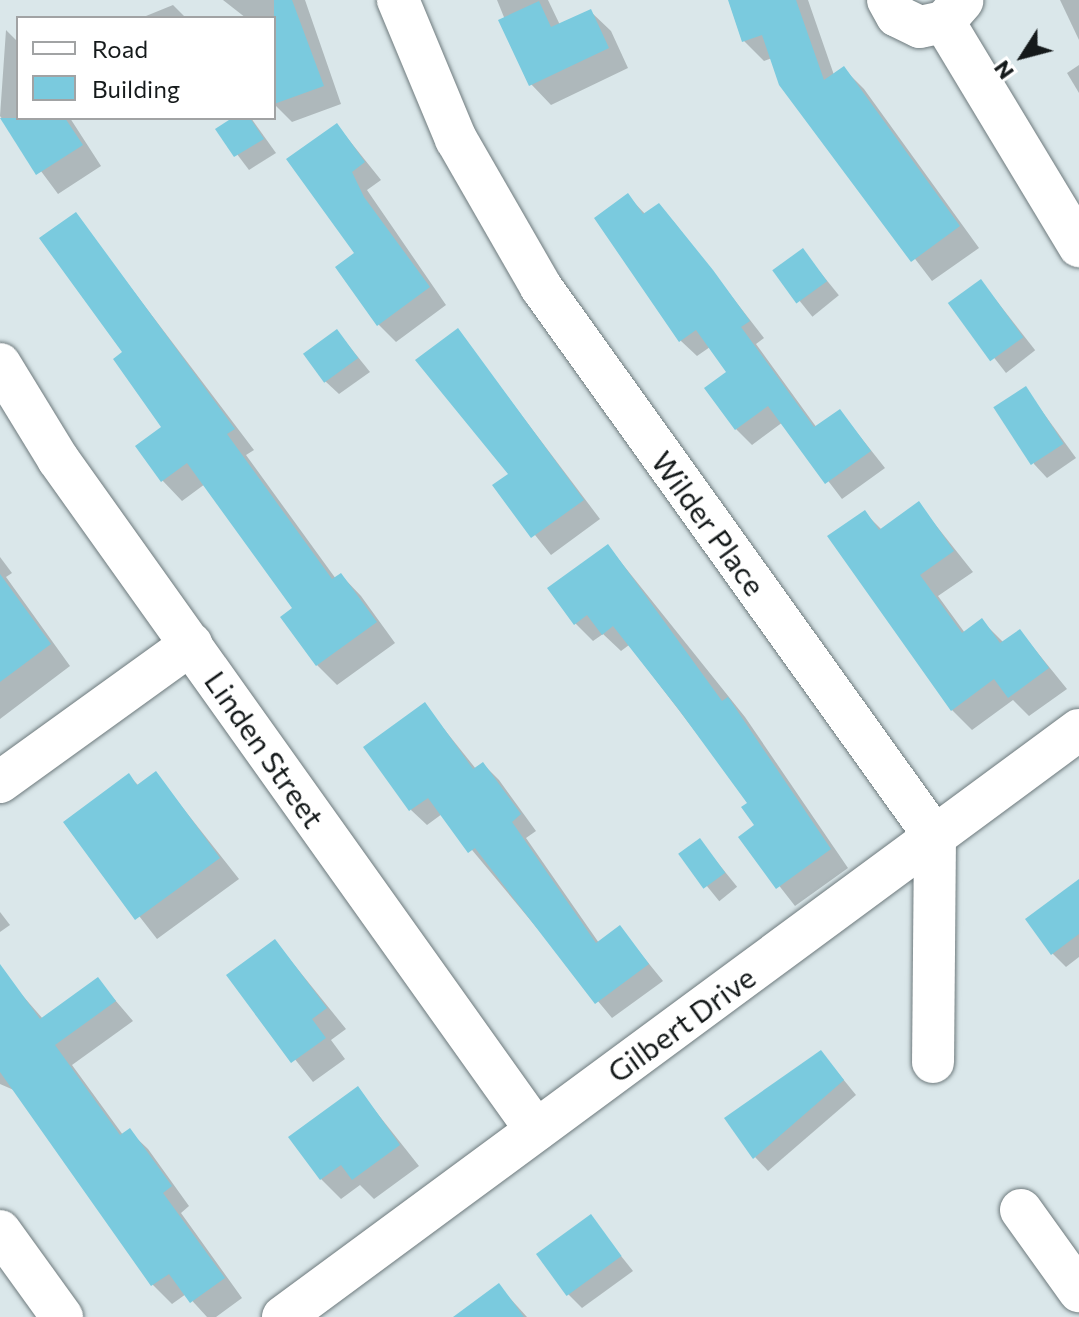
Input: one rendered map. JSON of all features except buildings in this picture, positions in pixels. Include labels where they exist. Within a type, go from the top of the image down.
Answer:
[{"type":"street","name":"Wilder Place","points":[[398,0],[456,139],[541,287],[935,837]]},
{"type":"street","points":[[888,0],[897,16],[920,27],[953,11],[1079,246]]},
{"type":"street","name":"Linden Street","points":[[0,364],[58,459],[536,1130]]},
{"type":"street","points":[[0,782],[191,644]]},
{"type":"street","name":"Gilbert Drive","points":[[283,1317],[1079,730]]},
{"type":"street","points":[[933,1062],[935,837]]},
{"type":"street","points":[[1021,1210],[1079,1291]]},
{"type":"street","points":[[0,1231],[62,1317]]}]
